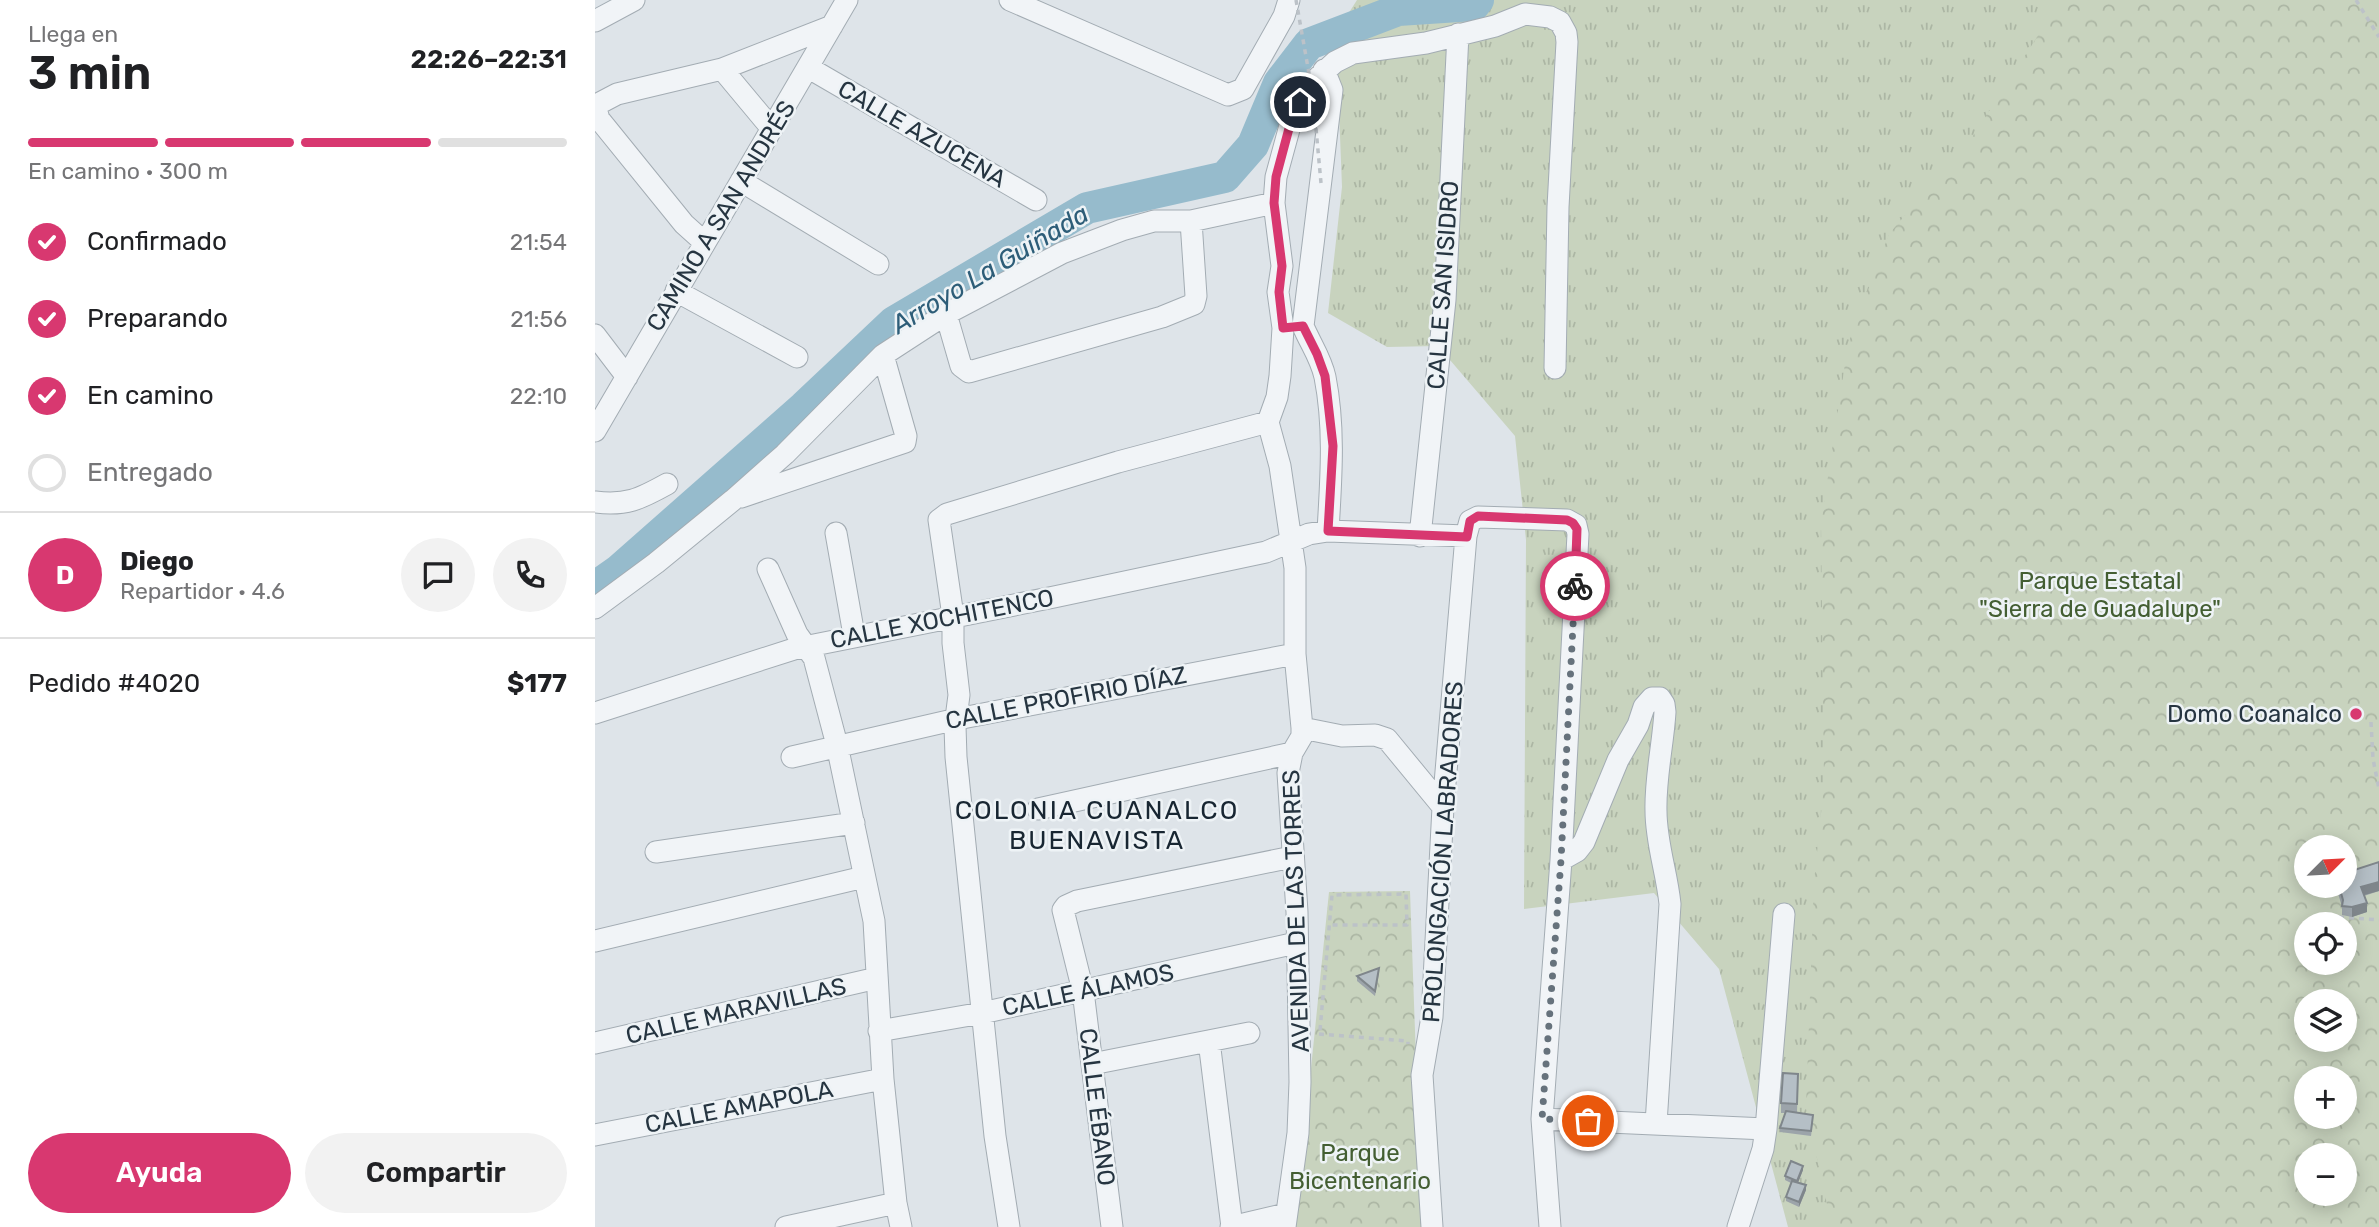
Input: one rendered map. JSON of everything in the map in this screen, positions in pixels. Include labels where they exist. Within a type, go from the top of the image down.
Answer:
[{"type":"street","points":[[595,21],[634,0]]},
{"type":"street","name":"CAMINO A SAN ANDRÉS","points":[[595,430],[847,0]]},
{"type":"street","points":[[1010,0],[1222,94],[1233,94],[1243,89],[1284,16],[1290,0]]},
{"type":"street","points":[[1328,531],[1333,446],[1325,376],[1317,354],[1293,327],[1279,292],[1282,266],[1274,203],[1276,177],[1291,121],[1311,84],[1324,70],[1353,53],[1426,43],[1495,26],[1529,7],[1555,19],[1563,26],[1567,42],[1558,207],[1555,368]]},
{"type":"street","points":[[704,243],[684,224],[599,119],[596,108],[600,102],[617,94],[722,69],[832,26]]},
{"type":"street","name":"CALLE SAN ISIDRO","points":[[1420,536],[1445,300],[1458,34]]},
{"type":"street","name":"CALLE AZUCENA","points":[[809,68],[1036,200]]},
{"type":"street","points":[[722,69],[772,129]]},
{"type":"street","points":[[1009,1227],[995,1136],[956,757],[959,695],[951,590],[938,523],[943,515],[1118,462],[1268,422],[1277,397],[1293,327],[1321,183],[1332,90],[1324,70]]},
{"type":"street","points":[[741,181],[878,264]]},
{"type":"street","points":[[595,608],[656,563],[733,500],[785,454],[883,355],[946,314],[1019,275],[1097,239],[1154,221],[1191,221],[1274,203]]},
{"type":"street","points":[[946,314],[961,366],[968,372],[1189,307],[1196,296],[1191,221]]},
{"type":"street","points":[[676,291],[797,357]]},
{"type":"street","points":[[595,335],[627,377]]},
{"type":"street","points":[[733,500],[903,444],[906,436],[883,355]]},
{"type":"street","name":"AVENIDA DE LAS TORRES","points":[[1268,422],[1280,466],[1292,540],[1295,568],[1295,654],[1302,728],[1302,737],[1292,753],[1288,773],[1297,912],[1300,1082],[1298,1133],[1286,1220]]},
{"type":"street","points":[[595,502],[625,503],[640,499],[667,484]]},
{"type":"street","name":"CALLE XOCHITENCO","points":[[595,713],[806,646],[1266,552],[1292,540],[1328,531],[1420,536],[1470,528],[1478,516],[1567,520],[1576,525],[1578,534],[1561,860]]},
{"type":"street","name":"PROLONGACIÓN LABRADORES","points":[[1432,1227],[1422,1075],[1433,1017],[1443,807],[1470,528]]},
{"type":"street","points":[[836,533],[855,635]]},
{"type":"street","points":[[768,569],[797,634],[814,658],[837,745],[874,921],[883,1079],[901,1227]]},
{"type":"street","name":"CALLE PROFIRIO DÍAZ","points":[[792,757],[957,719],[1295,654]]},
{"type":"street","points":[[1550,1227],[1542,1119],[1561,860],[1577,851],[1584,842],[1611,776],[1644,707],[1652,698],[1660,698],[1665,712],[1655,809],[1657,837],[1667,876],[1670,904],[1656,1124]]},
{"type":"street","points":[[1302,728],[1342,736],[1375,735],[1387,739],[1443,807]]},
{"type":"street","points":[[1038,809],[1292,753]]},
{"type":"street","points":[[656,852],[854,823]]},
{"type":"street","name":"CALLE ÉBANO","points":[[1112,1227],[1083,991],[1064,916],[1066,906],[1077,901],[1292,857]]},
{"type":"street","points":[[595,941],[864,877]]},
{"type":"street","points":[[1738,1227],[1763,1149],[1766,1129],[1784,914]]},
{"type":"street","name":"CALLE ÁLAMOS","points":[[880,1031],[982,1013],[1296,943]]},
{"type":"street","name":"CALLE MARAVILLAS","points":[[595,1043],[877,978]]},
{"type":"street","points":[[1092,1064],[1249,1033]]},
{"type":"street","points":[[1209,1041],[1231,1227],[1286,1220]]},
{"type":"street","name":"CALLE AMAPOLA","points":[[595,1135],[883,1079]]},
{"type":"street","points":[[1542,1119],[1766,1129]]},
{"type":"street","points":[[786,1227],[896,1203]]},
{"type":"path","points":[[1290,0],[1313,96],[1321,183]]},
{"type":"path","points":[[2356,0],[2379,37]]},
{"type":"path","points":[[2371,722],[2372,759],[2379,789]]},
{"type":"path","points":[[1329,925],[1407,925],[1406,894],[1332,895],[1329,925],[1319,1034],[1408,1041]]},
{"type":"path","points":[[2357,919],[2379,920]]},
{"type":"green space","name":"Parque Estatal \"Sierra de Guadalupe\"","points":[[1357,0],[2379,0],[2379,1227],[1788,1227],[1719,969],[1654,893],[1524,909],[1526,540],[1515,436],[1438,346],[1387,347],[1328,313],[1342,187],[1336,33]]},
{"type":"green space","name":"Parque Estatal \"Sierra de Guadalupe\"","points":[[2061,0],[2379,0],[2379,1227],[1832,1227],[1806,1108],[1814,882],[1824,784],[1821,523],[1848,344],[1889,234],[1973,136]]},
{"type":"green space","name":"Parque Bicentenario","points":[[1410,891],[1422,1227],[1292,1227],[1329,892]]},
{"type":"building","points":[[2379,862],[2379,882],[2361,887],[2367,903],[2352,907],[2342,906],[2342,898],[2357,898],[2357,869]]},
{"type":"building","points":[[1379,968],[1375,991],[1357,976]]},
{"type":"building","points":[[1783,1073],[1798,1074],[1797,1104],[1781,1103]]},
{"type":"building","points":[[1786,1111],[1813,1115],[1811,1131],[1780,1128]]},
{"type":"building","points":[[1791,1161],[1803,1166],[1797,1181],[1785,1176]]},
{"type":"building","points":[[1792,1181],[1806,1185],[1799,1202],[1786,1197]]},
{"type":"waterway","name":"Arroyo La Guiñada","points":[[595,587],[618,571],[804,407],[894,322],[1087,208],[1225,177],[1253,145],[1279,83],[1309,44],[1398,10],[1474,5],[1478,0]]},
{"type":"way so far","points":[[1575,586],[1561,860],[1542,1119],[1588,1121]]},
{"type":"place","name":"Domo Coanalco","points":[[2356,714]]},
{"type":"district","name":"COLONIA CUANALCO BUENAVISTA","points":[[1097,825]]},
{"type":"route","points":[[1300,102],[1291,121],[1276,177],[1274,203],[1282,266],[1279,292],[1283,328],[1303,326],[1325,376],[1333,446],[1328,531],[1467,537],[1470,521],[1478,516],[1567,520],[1576,525],[1578,534],[1575,586]]}]
